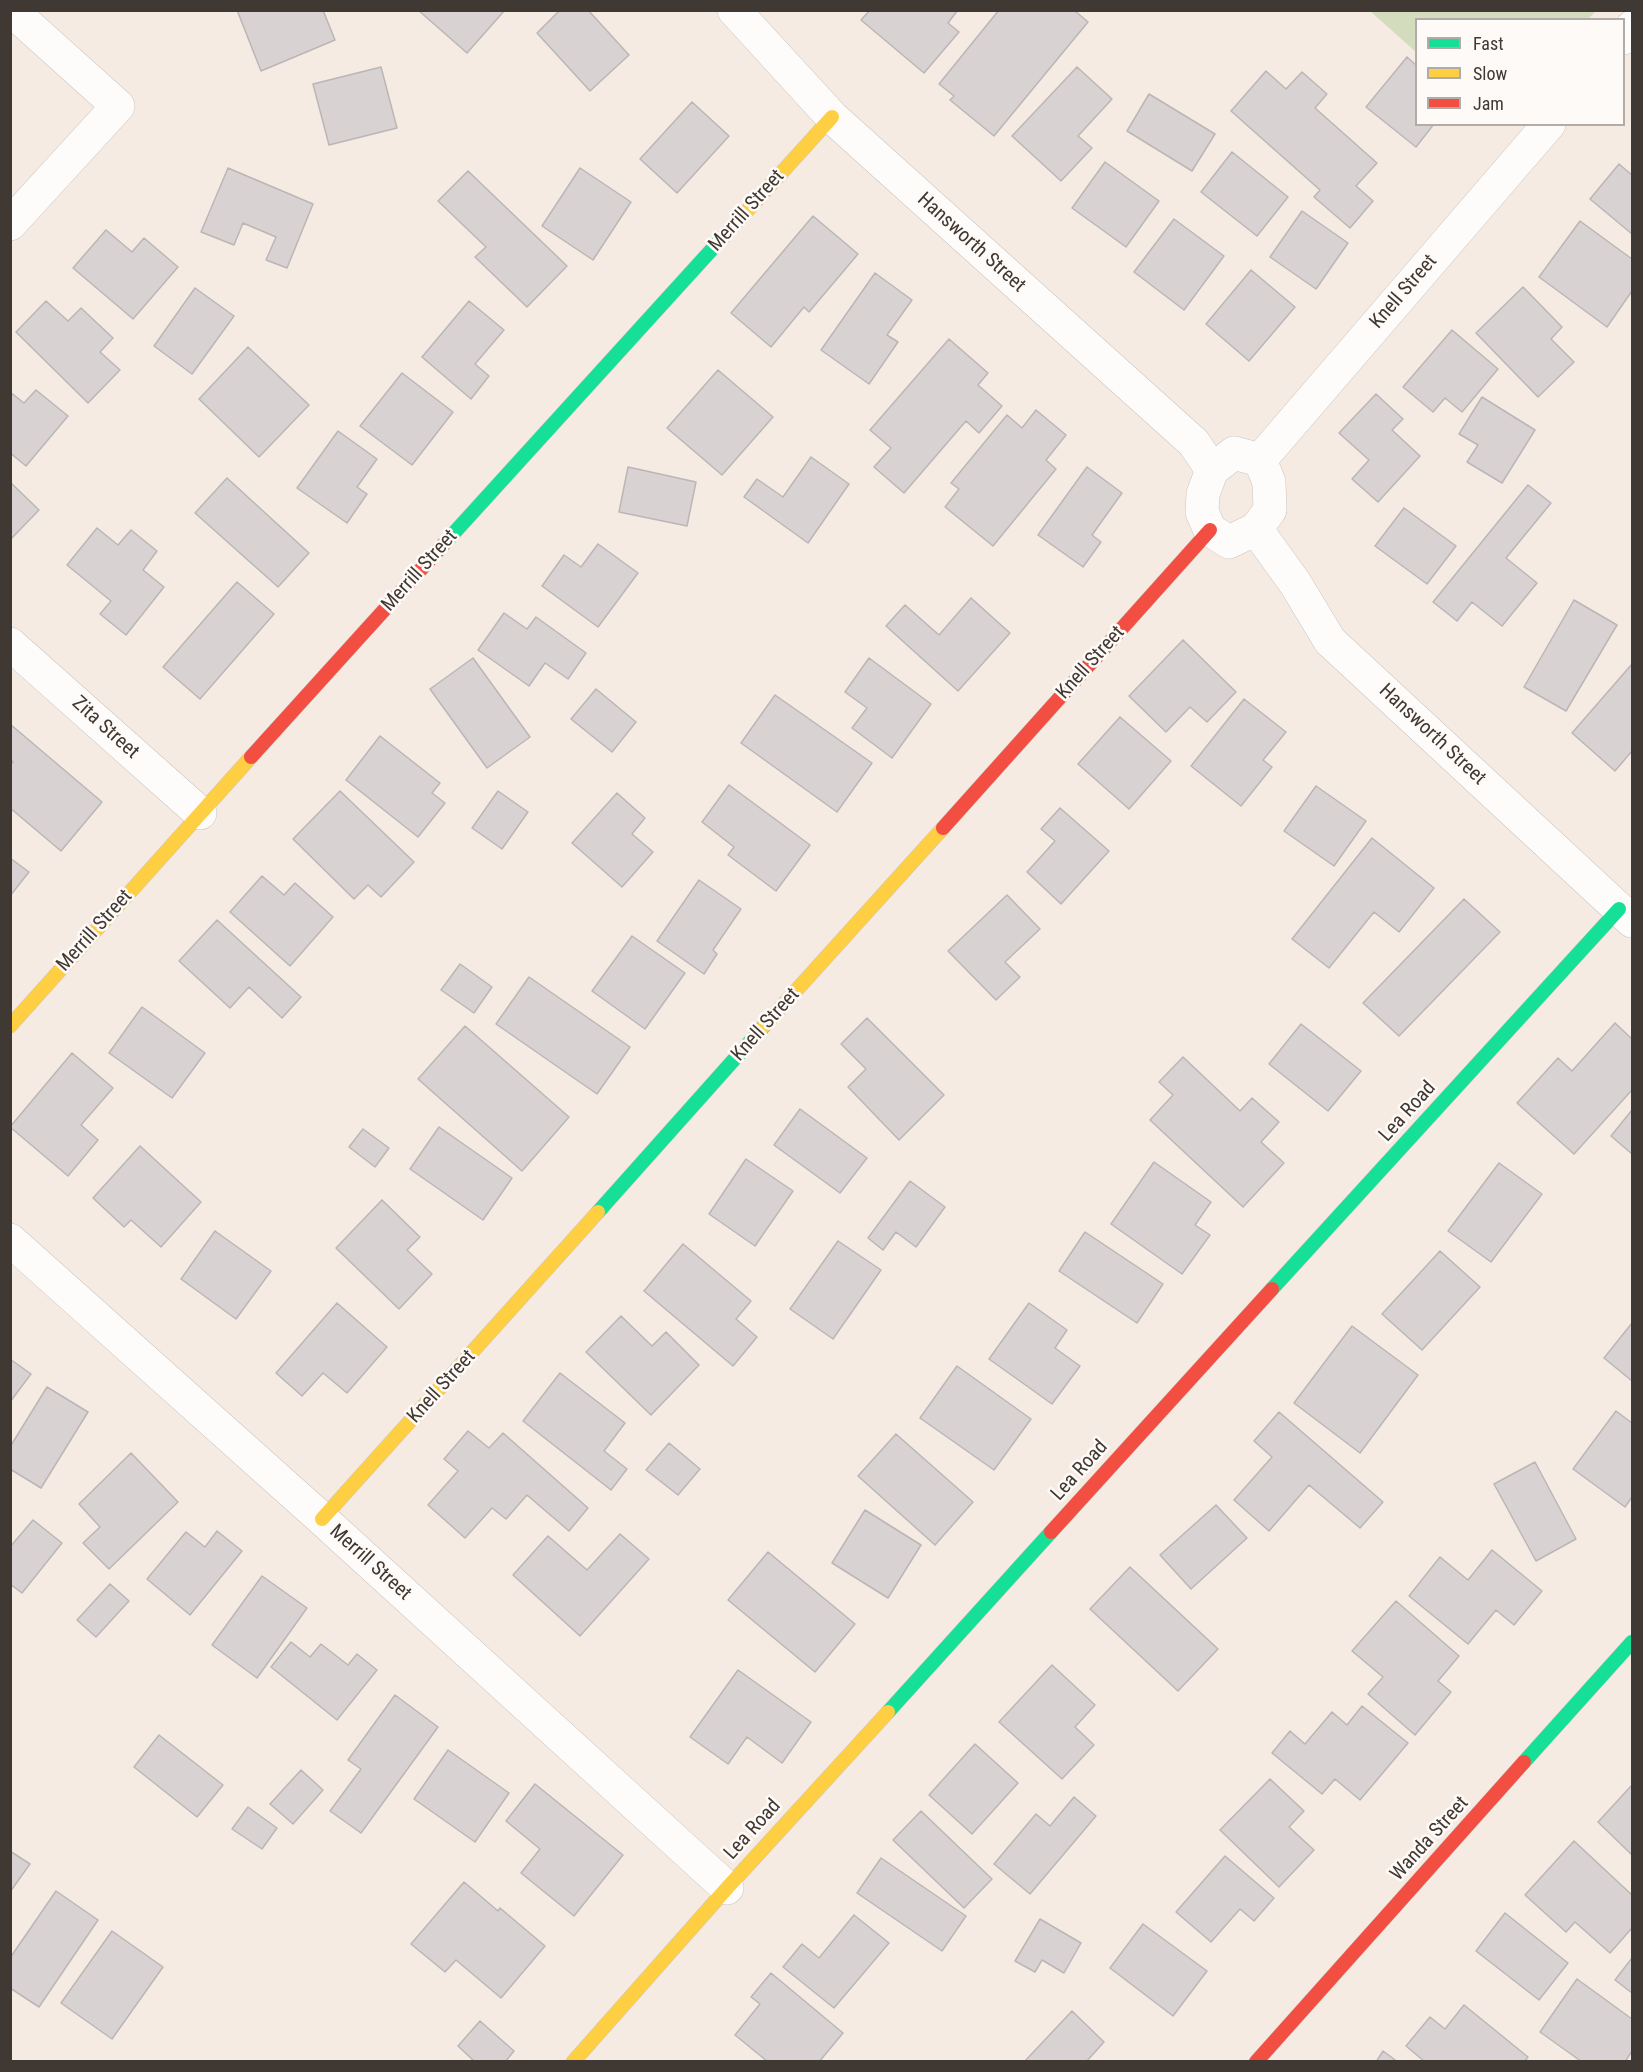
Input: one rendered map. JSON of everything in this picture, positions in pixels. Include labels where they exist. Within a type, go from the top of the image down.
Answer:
[{"type":"street","points":[[10,224],[118,106],[11,10]]},
{"type":"street","name":"Hansworth Street","points":[[734,10],[832,117],[1194,442],[1212,470]]},
{"type":"street","name":"Merrill Street","points":[[10,1026],[200,813],[832,117]]},
{"type":"street","name":"Knell Street","points":[[1260,460],[1547,126]]},
{"type":"street","points":[[1234,453],[1260,460],[1269,482],[1270,510],[1256,529],[1229,542],[1210,530],[1202,512],[1203,494],[1212,470],[1234,453]]},
{"type":"street","name":"Hansworth Street","points":[[1256,529],[1295,583],[1330,640],[1626,915]]},
{"type":"street","name":"Knell Street","points":[[322,1519],[1210,530]]},
{"type":"street","name":"Zita Street","points":[[10,644],[200,813]]},
{"type":"street","name":"Lea Road","points":[[573,2061],[727,1888],[1626,915]]},
{"type":"street","name":"Merrill Street","points":[[10,1240],[322,1519],[727,1888]]},
{"type":"street","name":"Wanda Street","points":[[1256,2061],[1632,1642]]},
{"type":"green space","points":[[1370,11],[1596,11],[1589,18],[1415,18],[1415,51]]},
{"type":"building","points":[[237,10],[323,10],[335,40],[261,71]]},
{"type":"building","points":[[418,10],[505,10],[467,53]]},
{"type":"building","points":[[560,10],[588,10],[629,55],[590,91],[537,33]]},
{"type":"building","points":[[870,10],[958,10],[948,23],[959,32],[924,73],[861,20]]},
{"type":"building","points":[[999,10],[1074,10],[1088,22],[994,136],[950,100],[954,96],[939,84]]},
{"type":"building","points":[[1407,57],[1415,64],[1415,126],[1432,126],[1416,147],[1366,107]]},
{"type":"building","points":[[381,67],[397,128],[329,145],[313,84]]},
{"type":"building","points":[[1077,67],[1112,99],[1078,136],[1092,148],[1061,181],[1012,136]]},
{"type":"building","points":[[1266,71],[1286,89],[1302,72],[1327,94],[1315,108],[1377,163],[1356,186],[1373,201],[1350,228],[1314,197],[1320,190],[1231,111]]},
{"type":"building","points":[[1149,94],[1215,134],[1192,171],[1127,131]]},
{"type":"building","points":[[692,102],[729,136],[677,193],[640,159]]},
{"type":"building","points":[[1232,152],[1288,197],[1257,236],[1201,192]]},
{"type":"building","points":[[1105,162],[1159,201],[1126,247],[1072,208]]},
{"type":"building","points":[[1619,164],[1632,175],[1632,234],[1590,199]]},
{"type":"building","points":[[228,168],[313,204],[287,268],[266,260],[276,237],[243,223],[234,245],[201,232]]},
{"type":"building","points":[[580,168],[631,202],[593,260],[542,226]]},
{"type":"building","points":[[468,171],[567,266],[527,307],[475,257],[486,247],[438,201]]},
{"type":"building","points":[[1302,211],[1348,243],[1316,289],[1270,257]]},
{"type":"building","points":[[813,216],[858,254],[809,312],[804,307],[771,347],[731,313]]},
{"type":"building","points":[[1174,219],[1224,256],[1184,310],[1134,272]]},
{"type":"building","points":[[1580,221],[1632,259],[1632,291],[1607,327],[1539,277]]},
{"type":"building","points":[[106,230],[132,252],[144,238],[178,267],[133,319],[73,268]]},
{"type":"building","points":[[1251,270],[1295,307],[1249,361],[1206,324]]},
{"type":"building","points":[[875,273],[912,300],[887,335],[898,342],[869,384],[821,350]]},
{"type":"building","points":[[1523,287],[1562,327],[1551,339],[1574,362],[1538,397],[1476,333]]},
{"type":"building","points":[[195,288],[234,316],[192,374],[154,346]]},
{"type":"building","points":[[46,301],[68,321],[81,308],[113,338],[100,352],[120,370],[88,403],[16,332]]},
{"type":"building","points":[[469,301],[504,330],[475,364],[489,376],[471,399],[422,357]]},
{"type":"building","points":[[1452,330],[1498,369],[1462,412],[1445,398],[1433,412],[1403,387]]},
{"type":"building","points":[[949,339],[988,373],[978,385],[1002,406],[979,433],[966,421],[904,493],[874,467],[891,448],[870,430]]},
{"type":"building","points":[[248,347],[309,405],[259,457],[199,399]]},
{"type":"building","points":[[718,370],[773,417],[722,475],[667,428]]},
{"type":"building","points":[[402,373],[453,412],[412,465],[360,426]]},
{"type":"building","points":[[36,390],[68,416],[26,466],[10,453],[10,392],[24,403]]},
{"type":"building","points":[[1376,394],[1403,419],[1392,430],[1420,456],[1378,502],[1352,479],[1369,460],[1339,433]]},
{"type":"building","points":[[1482,397],[1535,430],[1502,483],[1467,462],[1478,445],[1459,434]]},
{"type":"building","points":[[1036,410],[1066,435],[1046,460],[1056,469],[993,546],[945,507],[959,489],[951,483],[1007,415],[1022,428]]},
{"type":"building","points":[[338,431],[377,459],[357,487],[367,494],[347,523],[297,488]]},
{"type":"building","points":[[811,457],[849,484],[808,543],[744,497],[757,479],[783,497]]},
{"type":"building","points":[[628,467],[696,482],[687,526],[619,512]]},
{"type":"building","points":[[1087,467],[1122,493],[1092,535],[1101,542],[1083,567],[1038,535]]},
{"type":"building","points":[[227,478],[309,553],[278,587],[195,513]]},
{"type":"building","points":[[10,482],[39,510],[10,540]]},
{"type":"building","points":[[1528,485],[1551,503],[1506,558],[1537,583],[1502,626],[1472,602],[1457,621],[1433,602]]},
{"type":"building","points":[[1404,508],[1456,546],[1427,584],[1375,546]]},
{"type":"building","points":[[97,528],[118,545],[131,530],[157,551],[143,570],[164,587],[126,635],[100,614],[111,601],[67,565]]},
{"type":"building","points":[[598,544],[638,573],[598,627],[542,586],[564,555],[581,567]]},
{"type":"building","points":[[237,582],[274,614],[200,699],[163,667]]},
{"type":"building","points":[[971,598],[1010,633],[958,691],[886,626],[905,605],[939,635]]},
{"type":"building","points":[[1574,600],[1617,625],[1566,711],[1524,687]]},
{"type":"building","points":[[504,613],[527,629],[536,617],[586,653],[568,679],[545,663],[529,686],[478,650]]},
{"type":"building","points":[[1183,640],[1236,692],[1207,722],[1190,707],[1166,732],[1129,696]]},
{"type":"building","points":[[473,658],[530,737],[487,768],[430,689]]},
{"type":"building","points":[[869,658],[931,704],[892,758],[852,728],[867,708],[845,692]]},
{"type":"building","points":[[1632,664],[1632,751],[1615,771],[1572,733]]},
{"type":"building","points":[[596,689],[636,722],[612,752],[571,719]]},
{"type":"building","points":[[775,695],[872,763],[837,812],[741,743]]},
{"type":"building","points":[[1244,699],[1286,732],[1263,760],[1272,767],[1241,806],[1191,766]]},
{"type":"building","points":[[1120,717],[1171,761],[1129,809],[1078,764]]},
{"type":"building","points":[[10,724],[102,802],[61,851],[10,808],[10,765],[13,762],[10,759]]},
{"type":"building","points":[[380,736],[440,783],[432,793],[445,803],[418,837],[346,780]]},
{"type":"building","points":[[729,785],[810,845],[776,891],[728,855],[734,847],[702,822]]},
{"type":"building","points":[[1316,786],[1366,821],[1334,866],[1284,831]]},
{"type":"building","points":[[340,791],[414,862],[381,897],[368,885],[354,899],[293,839]]},
{"type":"building","points":[[498,791],[528,812],[502,849],[472,828]]},
{"type":"building","points":[[617,793],[645,818],[632,834],[653,852],[622,887],[572,843]]},
{"type":"building","points":[[1060,808],[1109,851],[1061,904],[1027,872],[1055,841],[1041,829]]},
{"type":"building","points":[[1372,838],[1434,888],[1399,932],[1374,912],[1329,968],[1292,939]]},
{"type":"building","points":[[10,858],[29,872],[10,896]]},
{"type":"building","points":[[262,876],[284,895],[295,883],[333,917],[290,966],[230,912]]},
{"type":"building","points":[[699,880],[741,909],[713,950],[717,954],[704,974],[657,941]]},
{"type":"building","points":[[1007,895],[1040,929],[1005,962],[1020,977],[996,1000],[948,951]]},
{"type":"building","points":[[1464,899],[1500,932],[1399,1036],[1363,1003]]},
{"type":"building","points":[[217,920],[301,997],[282,1018],[249,987],[230,1008],[179,961]]},
{"type":"building","points":[[632,936],[685,973],[645,1029],[592,991]]},
{"type":"building","points":[[460,964],[492,987],[474,1013],[441,990]]},
{"type":"building","points":[[529,977],[630,1047],[597,1094],[496,1024]]},
{"type":"building","points":[[142,1007],[205,1053],[172,1098],[109,1053]]},
{"type":"building","points":[[867,1018],[944,1095],[899,1140],[848,1087],[866,1069],[841,1044]]},
{"type":"building","points":[[1615,1023],[1632,1039],[1632,1090],[1574,1154],[1517,1103],[1558,1058],[1572,1071]]},
{"type":"building","points":[[1301,1024],[1361,1071],[1328,1111],[1269,1064]]},
{"type":"building","points":[[465,1026],[569,1117],[522,1171],[418,1079]]},
{"type":"building","points":[[72,1053],[113,1088],[81,1125],[98,1140],[68,1176],[10,1127]]},
{"type":"building","points":[[1183,1057],[1240,1111],[1252,1098],[1279,1122],[1261,1142],[1284,1163],[1243,1207],[1150,1120],[1173,1095],[1159,1082]]},
{"type":"building","points":[[800,1109],[867,1158],[840,1193],[774,1145]]},
{"type":"building","points":[[1632,1110],[1632,1154],[1611,1136]]},
{"type":"building","points":[[439,1127],[512,1178],[483,1220],[410,1169]]},
{"type":"building","points":[[363,1129],[389,1148],[375,1167],[349,1147]]},
{"type":"building","points":[[140,1146],[201,1202],[161,1247],[131,1220],[124,1227],[93,1198]]},
{"type":"building","points":[[746,1159],[793,1191],[755,1246],[709,1214]]},
{"type":"building","points":[[1154,1162],[1211,1202],[1195,1225],[1210,1235],[1182,1274],[1111,1224]]},
{"type":"building","points":[[1499,1163],[1542,1194],[1491,1262],[1448,1231]]},
{"type":"building","points":[[910,1181],[945,1207],[916,1247],[896,1232],[883,1250],[868,1238]]},
{"type":"building","points":[[382,1200],[420,1237],[407,1250],[432,1274],[399,1309],[336,1248]]},
{"type":"building","points":[[215,1231],[271,1271],[236,1319],[181,1279]]},
{"type":"building","points":[[1085,1232],[1163,1284],[1137,1323],[1059,1271]]},
{"type":"building","points":[[838,1241],[881,1270],[833,1339],[790,1309]]},
{"type":"building","points":[[683,1244],[751,1301],[736,1319],[757,1337],[733,1366],[644,1291]]},
{"type":"building","points":[[1440,1251],[1480,1287],[1422,1350],[1382,1314]]},
{"type":"building","points":[[337,1303],[387,1347],[347,1393],[323,1373],[302,1396],[276,1373]]},
{"type":"building","points":[[1029,1303],[1067,1330],[1055,1348],[1080,1366],[1052,1404],[989,1359]]},
{"type":"building","points":[[621,1316],[652,1346],[666,1332],[699,1365],[651,1415],[586,1352]]},
{"type":"building","points":[[1632,1323],[1632,1381],[1604,1358]]},
{"type":"building","points":[[1352,1326],[1418,1375],[1360,1453],[1294,1403]]},
{"type":"building","points":[[10,1359],[31,1374],[10,1402]]},
{"type":"building","points":[[957,1366],[1031,1419],[994,1470],[920,1418]]},
{"type":"building","points":[[560,1373],[625,1423],[604,1451],[627,1469],[611,1490],[523,1421]]},
{"type":"building","points":[[47,1387],[88,1412],[41,1488],[10,1469],[10,1447]]},
{"type":"building","points":[[1616,1411],[1632,1423],[1632,1497],[1625,1507],[1573,1469]]},
{"type":"building","points":[[1279,1412],[1383,1502],[1360,1528],[1309,1485],[1269,1531],[1234,1500],[1272,1457],[1254,1441]]},
{"type":"building","points":[[468,1431],[489,1448],[503,1433],[588,1508],[569,1531],[527,1495],[506,1519],[492,1508],[465,1538],[428,1505],[458,1471],[444,1459]]},
{"type":"building","points":[[896,1434],[973,1502],[935,1545],[858,1476]]},
{"type":"building","points":[[669,1443],[700,1469],[678,1495],[646,1470]]},
{"type":"building","points":[[131,1453],[178,1502],[109,1569],[83,1543],[100,1527],[79,1504]]},
{"type":"building","points":[[1535,1462],[1576,1539],[1536,1561],[1494,1484]]},
{"type":"building","points":[[1216,1505],[1247,1538],[1191,1589],[1160,1555]]},
{"type":"building","points":[[865,1510],[921,1545],[888,1598],[832,1563]]},
{"type":"building","points":[[33,1520],[62,1543],[22,1593],[10,1584],[10,1547]]},
{"type":"building","points":[[217,1531],[242,1551],[190,1615],[147,1579],[186,1532],[205,1547]]},
{"type":"building","points":[[620,1534],[649,1559],[580,1636],[513,1575],[548,1536],[587,1570]]},
{"type":"building","points":[[1492,1550],[1542,1591],[1514,1625],[1496,1610],[1468,1644],[1409,1596],[1440,1557],[1468,1580]]},
{"type":"building","points":[[768,1552],[855,1624],[815,1672],[728,1600]]},
{"type":"building","points":[[1130,1567],[1218,1649],[1178,1691],[1090,1609]]},
{"type":"building","points":[[262,1576],[307,1608],[257,1678],[212,1645]]},
{"type":"building","points":[[110,1584],[129,1601],[96,1637],[77,1620]]},
{"type":"building","points":[[1396,1601],[1459,1656],[1438,1681],[1451,1692],[1415,1735],[1368,1694],[1383,1677],[1352,1651]]},
{"type":"building","points":[[291,1642],[310,1657],[321,1644],[348,1665],[357,1654],[377,1670],[337,1720],[271,1667]]},
{"type":"building","points":[[1052,1665],[1095,1705],[1075,1727],[1094,1745],[1062,1779],[999,1722]]},
{"type":"building","points":[[738,1670],[811,1722],[782,1763],[747,1737],[728,1764],[690,1737]]},
{"type":"building","points":[[395,1695],[438,1727],[361,1833],[330,1811],[361,1769],[348,1760]]},
{"type":"building","points":[[1362,1706],[1408,1743],[1360,1800],[1335,1779],[1322,1794],[1272,1753],[1290,1731],[1305,1744],[1332,1712],[1347,1725]]},
{"type":"building","points":[[159,1735],[223,1785],[197,1817],[134,1767]]},
{"type":"building","points":[[975,1744],[1018,1783],[972,1834],[929,1795]]},
{"type":"building","points":[[448,1750],[509,1793],[475,1842],[414,1799]]},
{"type":"building","points":[[301,1770],[323,1790],[293,1824],[270,1804]]},
{"type":"building","points":[[1270,1779],[1304,1811],[1289,1827],[1314,1850],[1279,1887],[1220,1830]]},
{"type":"building","points":[[535,1784],[623,1855],[574,1916],[521,1873],[540,1849],[506,1821]]},
{"type":"building","points":[[1632,1785],[1632,1855],[1598,1822]]},
{"type":"building","points":[[1074,1797],[1096,1816],[1030,1894],[994,1864],[1036,1814],[1050,1826]]},
{"type":"building","points":[[248,1807],[277,1828],[262,1849],[232,1829]]},
{"type":"building","points":[[921,1811],[992,1879],[964,1908],[893,1840]]},
{"type":"building","points":[[1574,1841],[1632,1895],[1632,1928],[1610,1953],[1575,1922],[1566,1932],[1525,1895]]},
{"type":"building","points":[[10,1851],[30,1864],[10,1892]]},
{"type":"building","points":[[1225,1856],[1274,1898],[1254,1921],[1240,1909],[1211,1942],[1176,1912]]},
{"type":"building","points":[[881,1858],[966,1916],[942,1951],[857,1893]]},
{"type":"building","points":[[464,1882],[498,1911],[500,1908],[545,1946],[501,1998],[456,1960],[445,1972],[411,1944]]},
{"type":"building","points":[[56,1891],[98,1920],[39,2007],[10,1988],[10,1958]]},
{"type":"building","points":[[1505,1913],[1568,1963],[1539,2000],[1476,1951]]},
{"type":"building","points":[[854,1915],[889,1943],[834,2008],[783,1967],[802,1944],[819,1958]]},
{"type":"building","points":[[1040,1919],[1081,1943],[1064,1973],[1042,1960],[1035,1972],[1015,1961]]},
{"type":"building","points":[[1143,1924],[1207,1971],[1173,2016],[1110,1968]]},
{"type":"building","points":[[112,1931],[163,1967],[112,2039],[61,2003]]},
{"type":"building","points":[[1632,1958],[1632,1993],[1615,1980]]},
{"type":"building","points":[[771,1973],[843,2033],[819,2062],[768,2062],[735,2035],[760,2004],[751,1997]]},
{"type":"building","points":[[1577,1979],[1632,2019],[1632,2051],[1625,2062],[1582,2062],[1540,2032]]},
{"type":"building","points":[[1464,2005],[1528,2057],[1524,2062],[1425,2062],[1406,2046],[1430,2017],[1445,2029]]},
{"type":"building","points":[[1072,2011],[1104,2042],[1086,2062],[1024,2062]]},
{"type":"building","points":[[480,2021],[514,2051],[505,2062],[475,2062],[458,2046]]},
{"type":"building","points":[[1383,2051],[1398,2062],[1376,2062]]},
{"type":"traffic: fast","points":[[443,545],[725,235]]},
{"type":"traffic: fast","points":[[1272,1289],[1619,909]]},
{"type":"traffic: fast","points":[[598,1212],[764,1026]]},
{"type":"traffic: fast","points":[[888,1712],[1051,1532]]},
{"type":"traffic: fast","points":[[1524,1762],[1632,1642]]},
{"type":"traffic: slow","points":[[725,235],[832,117]]},
{"type":"traffic: slow","points":[[10,1026],[251,757]]},
{"type":"traffic: slow","points":[[764,1026],[943,828]]},
{"type":"traffic: slow","points":[[322,1519],[598,1212]]},
{"type":"traffic: slow","points":[[573,2062],[727,1888],[888,1712]]},
{"type":"traffic: jam","points":[[943,828],[1210,530]]},
{"type":"traffic: jam","points":[[251,757],[443,545]]},
{"type":"traffic: jam","points":[[1051,1532],[1272,1289]]},
{"type":"traffic: jam","points":[[1256,2062],[1524,1762]]}]
